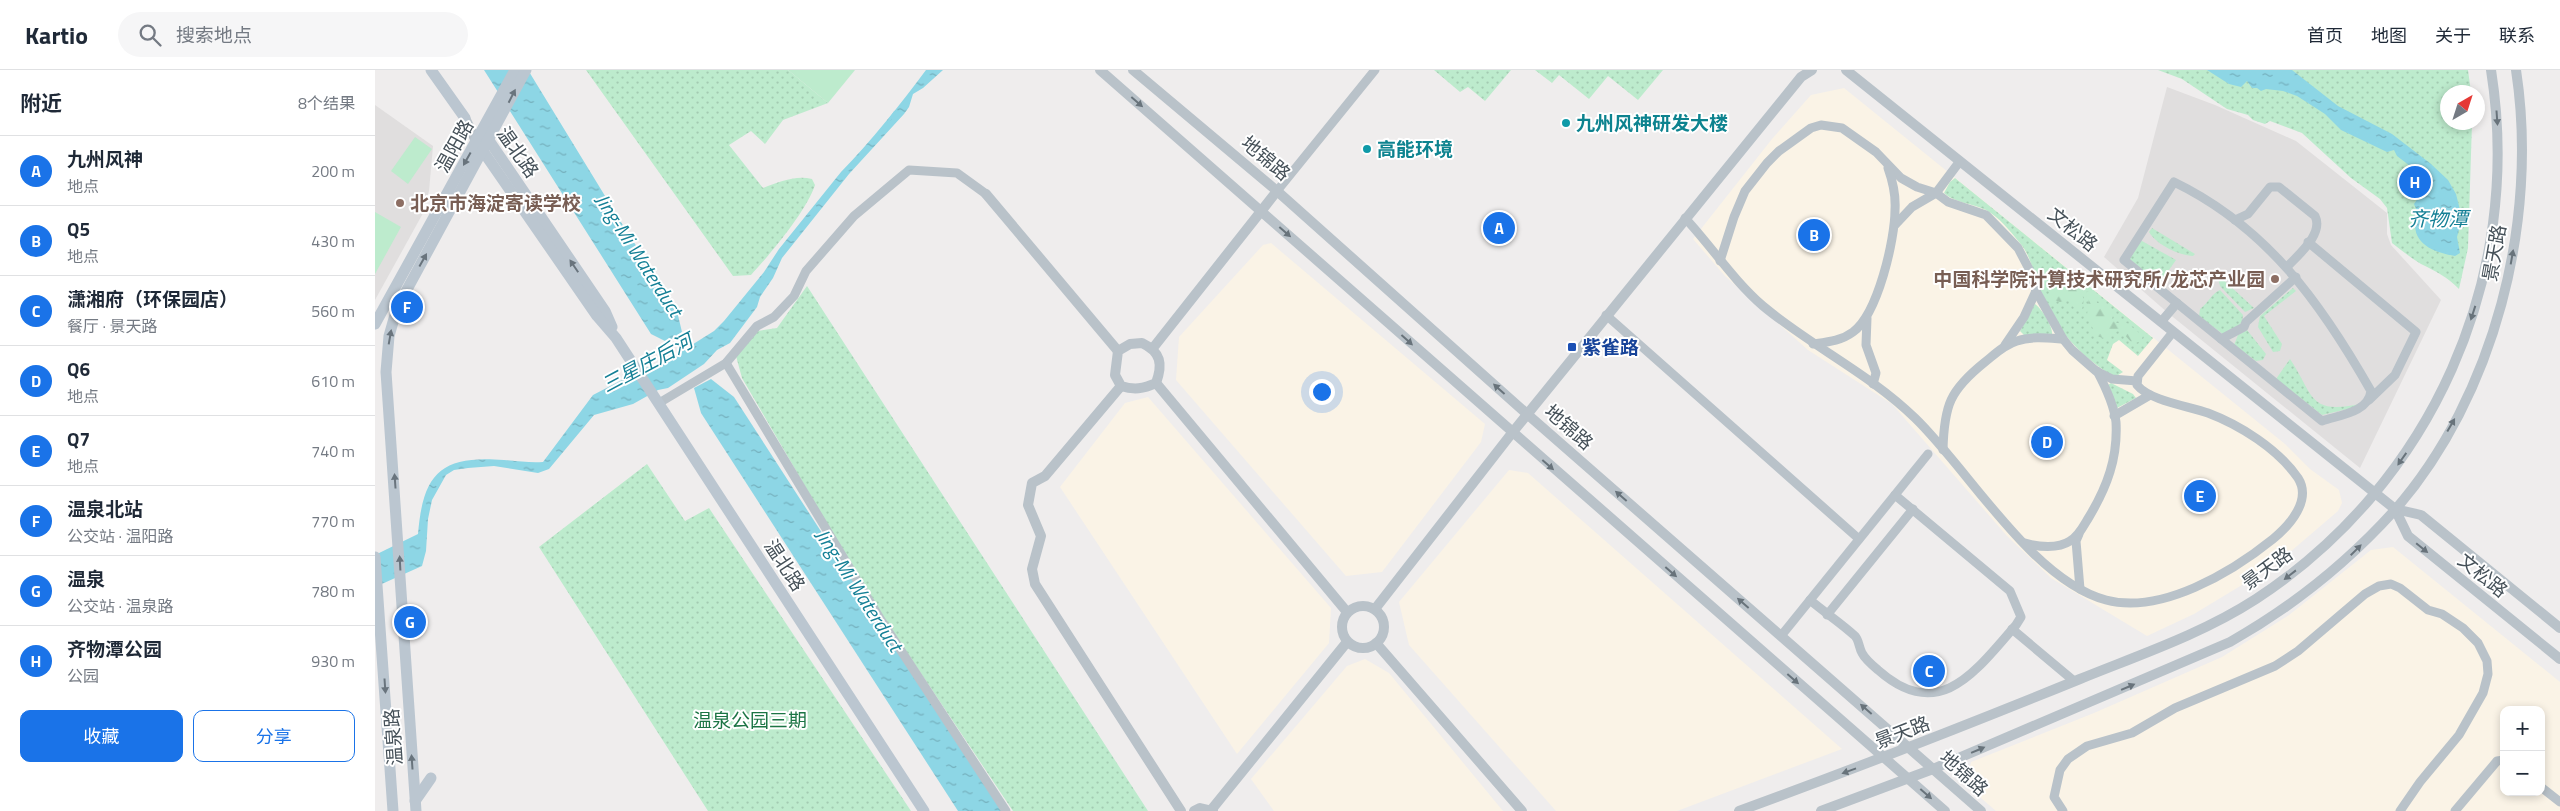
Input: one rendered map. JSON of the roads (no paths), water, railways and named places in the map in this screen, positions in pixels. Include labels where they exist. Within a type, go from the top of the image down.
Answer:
[{"type":"main road","name":"温北路","points":[[431,70],[465,118]]},
{"type":"main road","points":[[495,119],[515,70]]},
{"type":"main road","points":[[495,119],[526,70]]},
{"type":"main road","name":"温阳路","points":[[375,324],[479,136],[495,119]]},
{"type":"main road","name":"温阳路","points":[[381,372],[397,308],[489,141],[495,119]]},
{"type":"main road","name":"温北路","points":[[479,136],[489,141],[605,311],[616,338]]},
{"type":"main road","name":"温北路","points":[[479,136],[483,152],[597,316],[616,338],[924,811]]},
{"type":"main road","name":"温泉路","points":[[381,372],[398,529],[415,806]]},
{"type":"main road","name":"温泉路","points":[[375,557],[379,602],[379,655],[393,811]]},
{"type":"main road","points":[[415,806],[431,778]]},
{"type":"street","points":[[1100,70],[1945,811]]},
{"type":"street","name":"地锦路","points":[[1133,70],[1277,191],[1527,414],[1981,811]]},
{"type":"street","points":[[1153,348],[1375,70]]},
{"type":"street","points":[[1375,609],[1512,432],[1606,315],[1801,77],[1812,70]]},
{"type":"street","name":"文松路","points":[[1846,70],[2395,509],[2421,515],[2560,628]]},
{"type":"street","name":"景天路","points":[[1739,811],[1911,748],[2182,637],[2219,620],[2255,600],[2315,555],[2376,494],[2411,446],[2453,369],[2480,294],[2494,218],[2498,181],[2499,136],[2491,70]]},
{"type":"street","name":"景天路","points":[[1821,811],[1933,769],[2230,642],[2275,615],[2331,574],[2395,509],[2432,459],[2475,380],[2503,300],[2518,222],[2523,182],[2523,135],[2516,70]]},
{"type":"street","name":"温北路","points":[[465,118],[479,136]]},
{"type":"street","points":[[1721,261],[1734,216],[1745,191],[1755,177],[1779,151],[1811,128],[1821,125],[1842,128],[1876,152],[1887,166],[1909,183],[1936,192],[1947,202],[1986,215],[1995,223],[2018,248],[2029,268],[2035,291],[2063,340],[2096,371],[2104,384],[2114,416],[2115,448],[2112,471],[2106,488],[2076,541],[2080,588]]},
{"type":"street","points":[[1894,226],[1912,208],[1936,192],[1960,162]]},
{"type":"street","points":[[1813,344],[1833,342],[1844,338],[1864,322],[1868,313],[1889,251],[1894,226],[1895,188],[1887,166]]},
{"type":"street","points":[[656,399],[726,363],[757,326],[774,317],[794,296],[806,270],[855,216],[909,170],[957,173],[986,194],[1119,351]]},
{"type":"street","points":[[2308,242],[2416,332],[2395,375],[2361,408],[2321,421],[2124,260],[2174,182],[2196,193],[2235,220],[2296,277],[2342,340],[2371,391],[2369,400]]},
{"type":"street","points":[[2235,220],[2248,214],[2270,187],[2279,187],[2315,216],[2317,228],[2287,267]]},
{"type":"street","points":[[1685,218],[1739,284],[1762,305],[1813,344],[1873,384],[1916,419],[2048,567],[2080,588],[2108,601],[2138,603],[2175,595],[2220,574],[2255,553],[2286,526],[2301,502],[2303,490],[2298,480],[2256,439],[2210,414],[2150,395],[2141,390],[2137,381],[2138,376],[2173,332]]},
{"type":"street","points":[[2221,339],[2244,327],[2246,322],[2296,277]]},
{"type":"street","points":[[1943,450],[1947,411],[1958,386],[2005,346],[2024,317],[2035,291]]},
{"type":"street","points":[[2161,322],[2177,303]]},
{"type":"street","points":[[1868,313],[1865,331],[1866,345],[1875,373],[1873,384]]},
{"type":"street","points":[[1606,315],[1859,539]]},
{"type":"street","points":[[2005,346],[2027,339],[2063,340]]},
{"type":"street","points":[[1136,343],[1142,343],[1153,348],[1159,358],[1160,372],[1156,383],[1147,388],[1133,389],[1121,386],[1115,375],[1119,351],[1130,344],[1136,343]]},
{"type":"street","points":[[726,363],[881,620],[1006,811]]},
{"type":"street","points":[[2096,371],[2112,379],[2137,381]]},
{"type":"street","points":[[1156,383],[1347,612]]},
{"type":"street","points":[[1121,386],[1045,476],[1032,483],[1028,505],[1041,536],[1032,569],[1035,584],[1181,811]]},
{"type":"street","points":[[2114,416],[2150,395]]},
{"type":"street","points":[[1781,636],[1928,454]]},
{"type":"street","points":[[1810,600],[1857,638],[1863,655],[1878,670],[1904,689],[1919,693],[1946,691],[1962,682],[2013,629],[2021,617],[2010,590],[1895,495]]},
{"type":"street","points":[[1827,615],[1913,509]]},
{"type":"street","name":"文松路","points":[[2395,509],[2408,536],[2560,659]]},
{"type":"street","points":[[2025,543],[2033,546],[2060,545],[2070,541],[2080,531]]},
{"type":"street","points":[[2063,811],[2054,797],[2060,770],[2067,759],[2087,746],[2132,733],[2175,708],[2275,666],[2298,651],[2365,594],[2379,586],[2391,584],[2400,588],[2428,610],[2442,614],[2463,628],[2478,643],[2487,661],[2488,674],[2483,693],[2459,735],[2420,782],[2400,811]]},
{"type":"street","points":[[1360,605],[1375,609],[1383,619],[1384,626],[1383,632],[1376,643],[1371,646],[1358,648],[1347,642],[1341,630],[1341,623],[1347,612],[1360,605]]},
{"type":"street","points":[[2013,629],[2074,681]]},
{"type":"street","points":[[1194,811],[1200,808],[1212,810],[1347,642]]},
{"type":"street","points":[[1376,643],[1522,811]]},
{"type":"street","points":[[2455,811],[2497,761],[2500,761]]},
{"type":"street","points":[[2545,790],[2560,802]]},
{"type":"water","name":"Jing-Mi Waterduct","points":[[484,70],[528,70],[624,227],[676,307],[682,332],[667,342],[651,334]]},
{"type":"water","points":[[926,70],[943,70],[923,88],[913,94],[909,107],[904,114],[849,174],[782,258],[773,278],[760,297],[757,307],[730,343],[717,350],[704,364],[668,388],[658,390],[633,404],[594,415],[549,469],[538,473],[494,466],[454,470],[446,475],[432,500],[428,519],[426,551],[422,566],[375,587],[375,555],[418,534],[425,496],[431,482],[440,472],[451,465],[483,459],[543,462],[593,395],[645,368],[663,363],[714,331],[764,272],[779,249],[841,172],[864,148]]},
{"type":"water","name":"齐物潭","points":[[2207,70],[2292,70],[2338,106],[2392,134],[2431,164],[2448,180],[2456,194],[2462,218],[2457,237],[2460,253],[2455,256],[2441,253],[2419,239],[2415,226],[2414,217],[2417,211],[2414,204],[2421,194],[2421,179],[2414,169],[2397,156],[2394,150],[2387,152],[2341,130],[2325,114],[2297,96],[2283,91],[2266,89],[2261,91],[2257,88],[2252,88],[2247,81],[2241,87],[2229,84]]},
{"type":"water","points":[[711,379],[734,397],[1002,811],[958,811],[701,413],[694,388]]},
{"type":"waterway","name":"三星庄后河","points":[[888,122],[895,112]]},
{"type":"place","name":"九州风神研发大楼","points":[[1566,123]]},
{"type":"place","name":"高能环境","points":[[1367,149]]},
{"type":"place","name":"齐物潭公园","points":[[2415,182]]},
{"type":"place","name":"北京市海淀寄读学校","points":[[400,203]]},
{"type":"place","name":"九州风神","points":[[1499,228]]},
{"type":"place","name":"Q5","points":[[1814,235]]},
{"type":"place","name":"中国科学院计算技术研究所/龙芯产业园","points":[[2275,279]]},
{"type":"place","name":"温泉北站","points":[[407,307]]},
{"type":"place","name":"紫雀路","points":[[1572,347]]},
{"type":"place","name":"Q6","points":[[2047,442]]},
{"type":"place","name":"Q7","points":[[2200,496]]},
{"type":"place","name":"温泉","points":[[410,622]]},
{"type":"place","name":"潇湘府（环保园店）","points":[[1929,671]]},
{"type":"park label","name":"温泉公园三期","points":[[750,720]]}]
